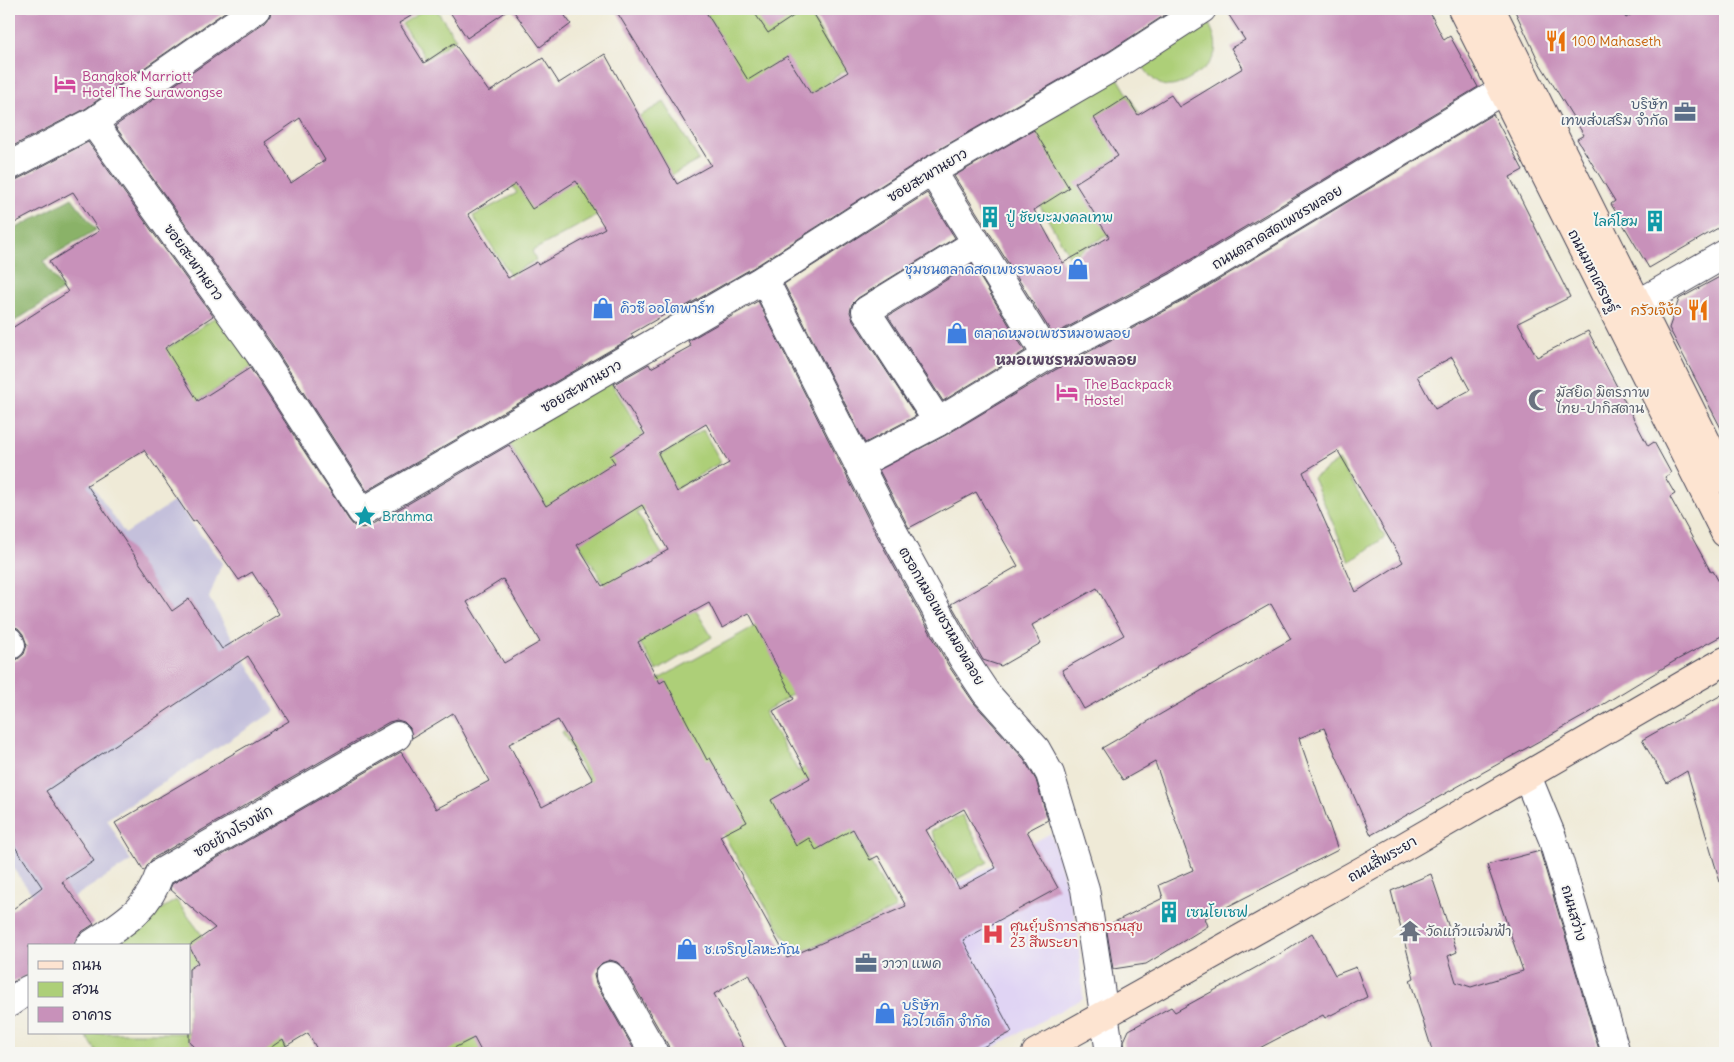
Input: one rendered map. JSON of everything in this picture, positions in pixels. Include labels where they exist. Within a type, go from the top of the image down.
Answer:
[{"type":"main road","name":"ถนนมหาเศรษฐ์","points":[[1462,9],[1514,84],[1638,304],[1725,479]]},
{"type":"main road","name":"ถนนมหาเศรษฐ์","points":[[1490,9],[1514,84],[1725,533]]},
{"type":"main road","name":"ถนนสี่พระยา","points":[[1036,1053],[1725,662]]},
{"type":"street","points":[[9,166],[93,122],[256,9]]},
{"type":"street","name":"ซอยสะพานยาว","points":[[93,122],[254,345],[362,512],[764,279],[932,171],[1116,65],[1202,9]]},
{"type":"street","name":"ถนนตลาดสดเพชรพลอย","points":[[858,464],[938,422],[1047,356],[1178,286],[1514,84]]},
{"type":"street","points":[[932,171],[1047,356]]},
{"type":"street","points":[[938,422],[866,311],[976,243]]},
{"type":"street","points":[[1638,304],[1725,254]]},
{"type":"street","name":"ตรอกหมอเพชรหมอพลอย","points":[[764,279],[858,464],[962,657],[986,693],[1036,749],[1050,774],[1085,889],[1110,1053]]},
{"type":"street","points":[[9,641],[11,644],[9,646]]},
{"type":"street","name":"ซอยข้างโรงพัก","points":[[92,944],[138,912],[154,892],[160,873],[396,736]]},
{"type":"street","name":"ถนนสว่าง","points":[[1527,776],[1552,837],[1616,1053]]},
{"type":"street","points":[[610,976],[654,1053]]},
{"type":"street","points":[[9,1003],[28,989]]},
{"type":"shaded area","points":[[45,414],[125,534],[175,501],[222,563],[209,598],[275,711],[107,819],[131,861],[47,914],[9,863],[9,719],[101,655],[9,514],[9,435]]},
{"type":"shaded area","name":"ศูนย์บริการสาธารณสุข 23 สี่พระยา","points":[[1051,833],[1077,924],[1083,998],[983,1053],[964,1053],[909,945],[903,914]]},
{"type":"green space","points":[[425,9],[436,9],[456,39],[426,59],[402,24]]},
{"type":"green space","points":[[704,9],[807,9],[834,54],[858,39],[869,55],[772,119],[745,79]]},
{"type":"green space","points":[[1208,22],[1216,47],[1215,54],[1207,66],[1192,77],[1174,86],[1163,85],[1152,78],[1141,64]]},
{"type":"green space","points":[[1118,78],[1185,189],[1070,257],[1004,145]]},
{"type":"green space","points":[[664,102],[699,160],[532,251],[536,260],[510,275],[473,216],[517,193],[495,159],[595,142]]},
{"type":"green space","points":[[72,198],[96,230],[43,261],[63,290],[9,325],[9,232]]},
{"type":"green space","points":[[223,313],[255,365],[137,439],[92,396]]},
{"type":"green space","points":[[609,379],[656,458],[703,430],[721,462],[637,513],[712,637],[657,671],[578,541],[567,541],[507,441]]},
{"type":"green space","points":[[1339,460],[1385,537],[1350,562],[1313,478]]},
{"type":"green space","points":[[859,569],[894,631],[764,712],[798,771],[814,762],[896,908],[795,955],[714,819],[631,854],[562,732]]},
{"type":"green space","points":[[962,815],[988,862],[957,879],[931,831]]},
{"type":"green space","points":[[176,900],[286,1048],[277,1053],[98,1053],[85,1034],[190,1034],[190,944],[104,944]]},
{"type":"green space","points":[[473,1017],[487,1044],[482,1053],[405,1053]]},
{"type":"building","name":"Bangkok Marriott Hotel The Surawongse","points":[[9,9],[229,9],[85,109],[9,148]]},
{"type":"building","points":[[271,9],[423,9],[399,23],[424,63],[454,43],[489,92],[543,58],[559,83],[605,54],[677,184],[711,165],[615,9],[704,9],[748,80],[787,56],[811,94],[848,72],[811,9],[1174,9],[1108,52],[924,158],[756,266],[672,314],[671,311],[631,334],[633,337],[367,491],[272,344],[115,126],[265,22],[270,16]],"holes":[[[300,118],[325,160],[291,183],[265,142]],[[576,181],[605,228],[538,265],[537,262],[508,278],[468,214],[516,184],[532,209]]]},
{"type":"building","points":[[448,9],[510,9],[467,38]]},
{"type":"building","points":[[512,9],[560,9],[571,24],[540,47]]},
{"type":"building","points":[[752,9],[804,9],[768,33]]},
{"type":"building","points":[[1225,9],[1428,9],[1444,40],[1450,36],[1478,87],[1170,272],[1053,335],[954,176],[1034,130],[1069,188],[1034,210],[1063,263],[1109,237],[1075,183],[1118,156],[1094,118],[1127,97],[1138,115],[1171,95],[1179,107],[1243,68],[1231,48],[1245,40]]},
{"type":"building","points":[[1514,9],[1619,9],[1626,18],[1640,9],[1725,9],[1725,224],[1649,268],[1611,204],[1615,201],[1577,139],[1584,135],[1539,62]]},
{"type":"building","points":[[1493,114],[1523,170],[1510,177],[1570,297],[1518,323],[1537,357],[1588,331],[1648,446],[1654,442],[1671,473],[1665,477],[1675,494],[1670,497],[1711,572],[1713,571],[1725,593],[1725,634],[1673,662],[1584,716],[1371,835],[1324,728],[1299,738],[1338,850],[1205,918],[1208,926],[1146,964],[1113,969],[1106,926],[1163,898],[1159,885],[1193,870],[1155,762],[1123,780],[1102,748],[1291,639],[1271,604],[1084,709],[1062,670],[1124,635],[1097,588],[1032,625],[1041,643],[1001,666],[983,660],[951,604],[1018,566],[976,492],[909,528],[879,470],[946,435],[1055,370],[1185,300]],"holes":[[[1452,357],[1470,390],[1435,409],[1417,376]],[[1338,451],[1403,562],[1356,592],[1303,472]]]},
{"type":"building","points":[[88,142],[213,316],[165,348],[198,401],[250,368],[349,520],[354,526],[362,528],[370,526],[509,445],[546,506],[615,463],[610,456],[645,434],[614,384],[649,364],[651,368],[691,346],[688,341],[758,301],[875,532],[948,665],[974,703],[1023,758],[1036,780],[1048,820],[1027,831],[1058,888],[963,940],[1012,1032],[971,1053],[789,1053],[749,974],[714,994],[747,1053],[670,1053],[668,1045],[624,968],[617,962],[610,960],[602,963],[597,968],[594,975],[596,983],[636,1053],[482,1053],[474,1038],[444,1053],[319,1053],[308,1033],[286,1046],[283,1039],[263,1053],[198,1053],[189,1041],[190,968],[198,963],[190,945],[215,928],[170,889],[172,884],[401,752],[436,809],[489,781],[453,713],[412,738],[410,728],[404,722],[397,720],[389,722],[152,859],[144,871],[115,823],[289,721],[248,656],[46,791],[94,861],[62,882],[94,924],[80,933],[75,944],[28,944],[28,974],[9,984],[9,912],[42,887],[9,838],[9,662],[18,659],[24,654],[27,645],[23,634],[18,628],[9,626],[9,330],[68,292],[49,262],[99,231],[73,192],[9,226],[9,182]],"holes":[[[706,424],[729,463],[677,492],[658,453]],[[144,450],[193,522],[196,520],[239,580],[252,572],[279,614],[222,649],[189,599],[172,611],[87,485]],[[642,505],[668,550],[602,586],[577,545]],[[503,579],[540,642],[504,663],[467,602]],[[709,603],[722,628],[749,613],[794,699],[773,711],[810,778],[771,800],[796,846],[809,838],[816,850],[853,829],[870,860],[878,856],[906,906],[787,958],[720,836],[747,822],[710,758],[707,760],[665,680],[660,683],[638,642]],[[558,720],[593,780],[542,807],[509,744]],[[964,809],[996,868],[959,888],[926,830]]]},
{"type":"building","points":[[927,193],[955,238],[858,298],[852,304],[850,312],[853,320],[916,416],[865,443],[784,284]]},
{"type":"building","name":"ตลาดหมอเพชรหมอพลอย","points":[[972,264],[1025,351],[943,401],[888,316]]},
{"type":"building","points":[[1725,274],[1725,436],[1669,328],[1679,299]]},
{"type":"building","points":[[1725,693],[1725,881],[1720,882],[1687,771],[1667,783],[1642,740]]},
{"type":"building","points":[[1540,851],[1600,1053],[1433,1053],[1410,980],[1414,978],[1391,891],[1431,874],[1457,952],[1448,956],[1456,982],[1471,987],[1523,971],[1487,865]]},
{"type":"building","points":[[1312,933],[1335,975],[1356,967],[1367,997],[1325,1018],[1323,1015],[1250,1053],[1125,1053],[1124,1041],[1129,1030],[1171,1007],[1175,1012],[1275,957]]},
{"type":"place","name":"100 Mahaseth","points":[[1556,41]]},
{"type":"place","name":"Bangkok Marriott Hotel The Surawongse","points":[[65,84]]},
{"type":"place","name":"บริษัท เทพส่งเสริม จำกัด","points":[[1685,112]]},
{"type":"place","name":"ปู่ ชัยยะมงคลเทพ","points":[[990,217]]},
{"type":"place","name":"ไลค์โฮม","points":[[1655,221]]},
{"type":"place","name":"ชุมชนตลาดสดเพชรพลอย","points":[[1078,269]]},
{"type":"place","name":"คิวซี ออโตพาร์ท","points":[[603,308]]},
{"type":"place","name":"ครัวเจ๊ง้อ","points":[[1698,310]]},
{"type":"place","name":"ตลาดหมอเพชรหมอพลอย","points":[[957,333]]},
{"type":"place","name":"The Backpack Hostel","points":[[1067,392]]},
{"type":"place","name":"มัสยิด มิตรภาพ ไทย-ปากิสตาน","points":[[1539,400]]},
{"type":"place","name":"Brahma","points":[[365,516]]},
{"type":"place","name":"เซนโยเซฟ","points":[[1169,912]]},
{"type":"place","name":"วัดแก้วแจ่มฟ้า","points":[[1410,931]]},
{"type":"place","name":"ศูนย์บริการสาธารณสุข 23 สี่พระยา","points":[[993,934]]},
{"type":"place","name":"ช.เจริญโลหะภัณ","points":[[687,949]]},
{"type":"place","name":"วาวา แพค","points":[[866,963]]},
{"type":"place","name":"บริษัท นิวไวเต็ก จำกัด","points":[[885,1013]]},
{"type":"district","name":"หมอเพชรหมอพลอย","points":[[1066,359]]}]
